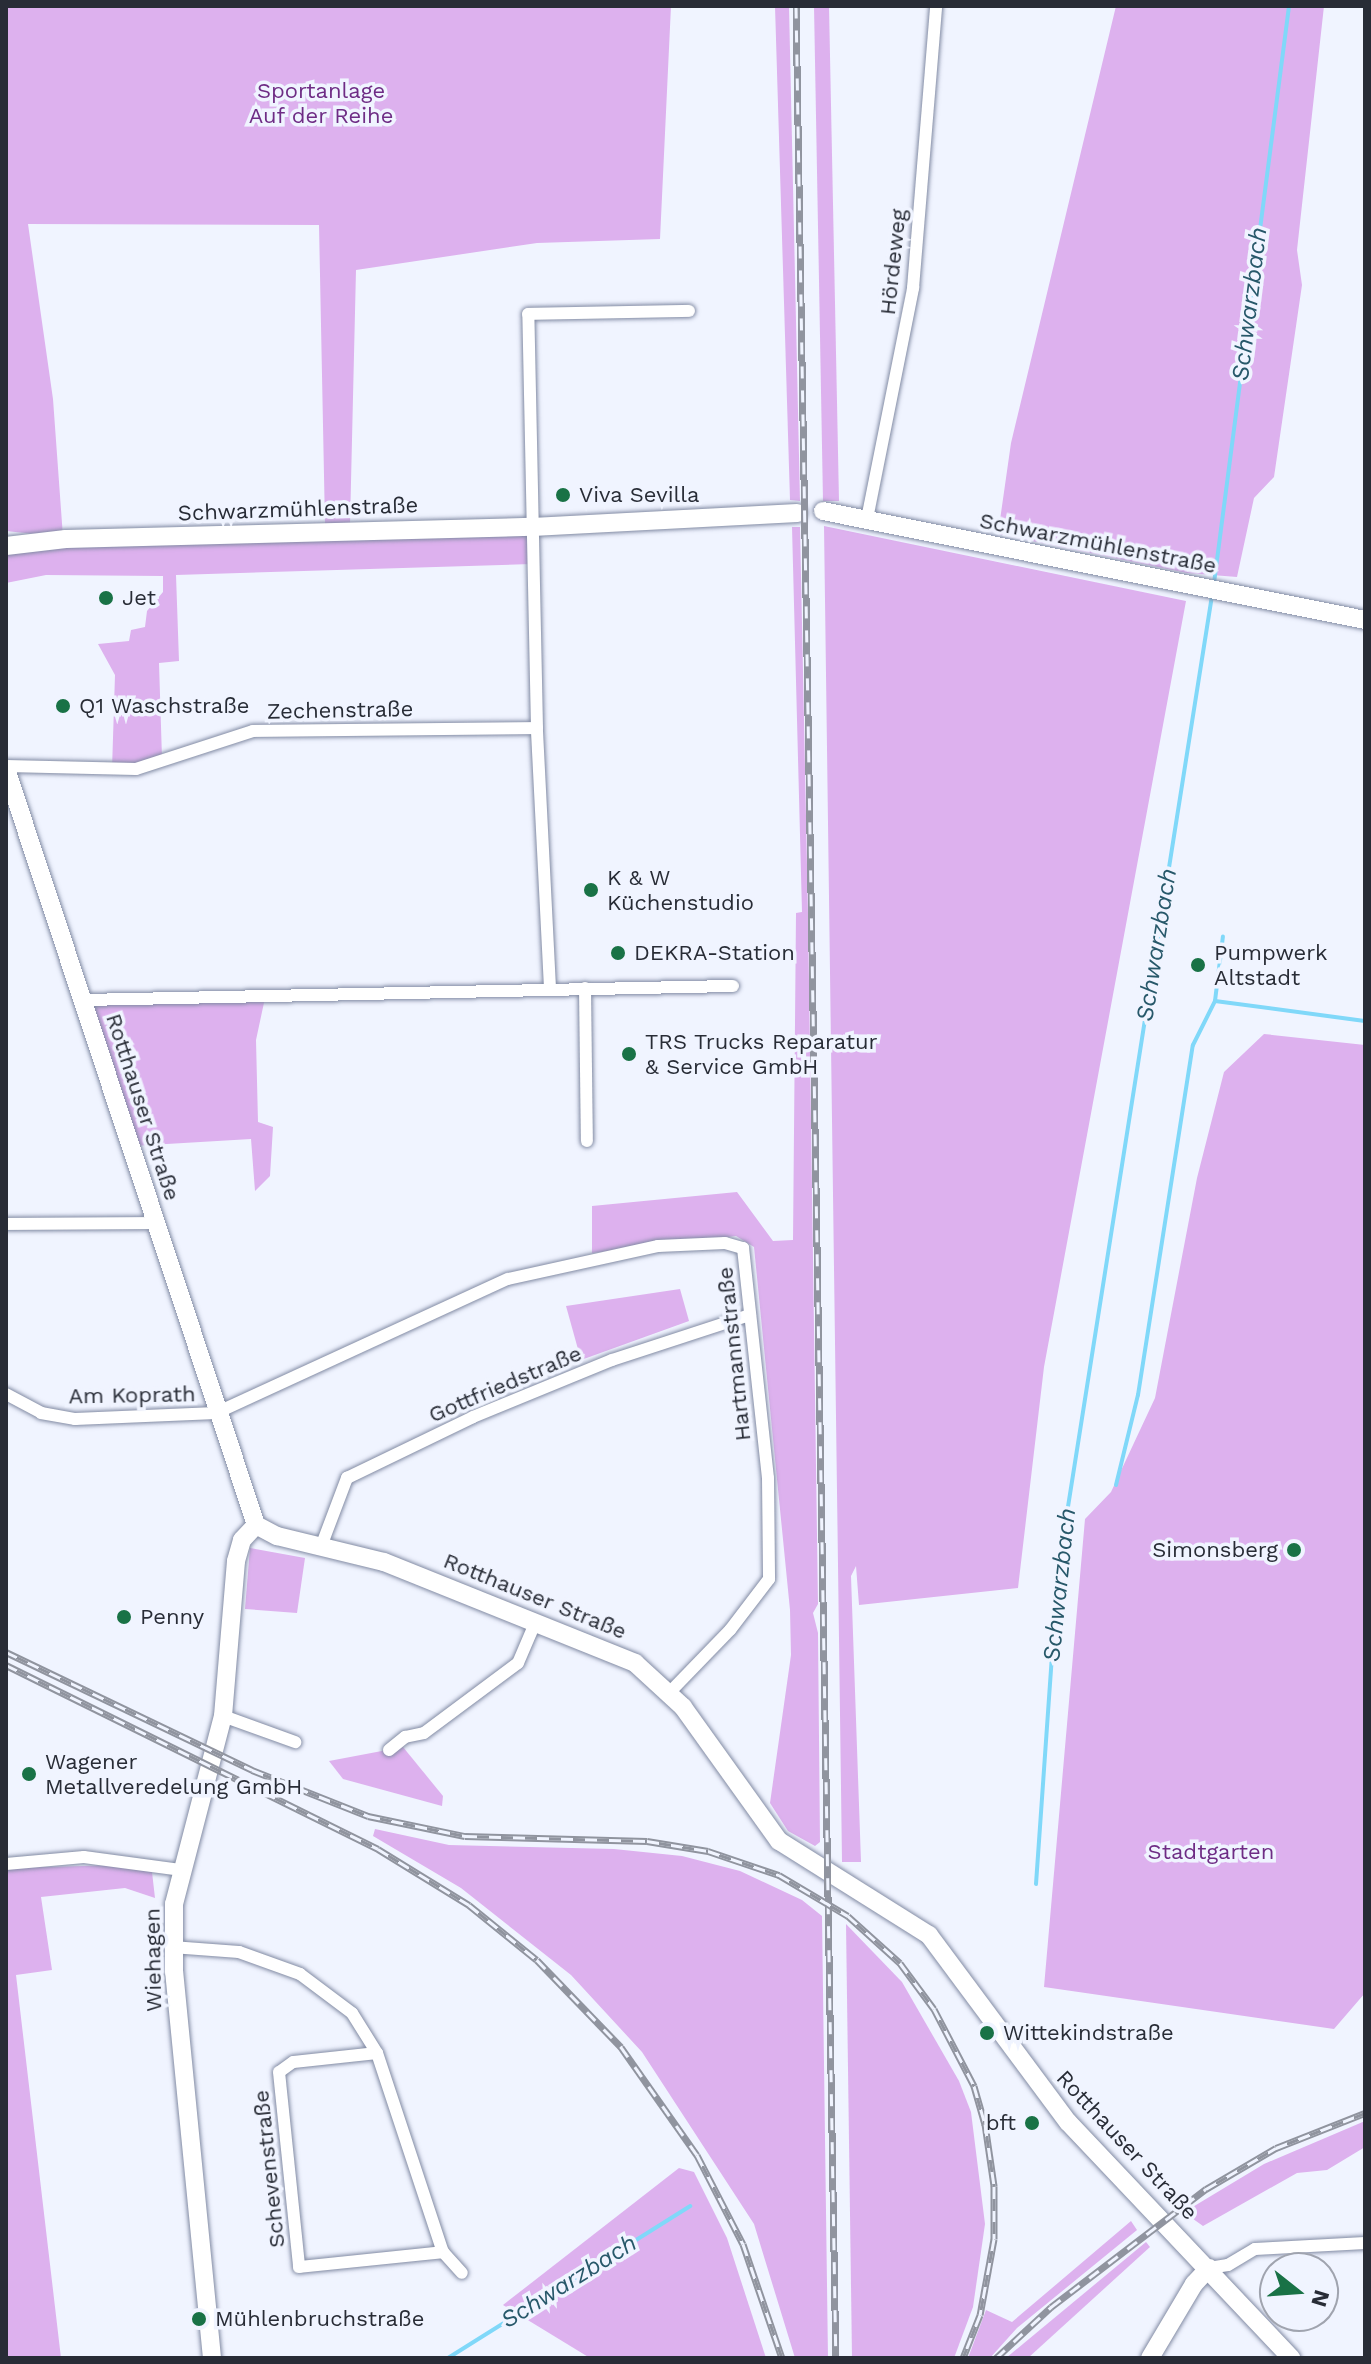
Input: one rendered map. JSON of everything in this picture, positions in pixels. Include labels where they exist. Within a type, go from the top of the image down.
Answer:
[{"type":"main road","name":"Schwarzmühlenstraße","points":[[823,511],[1365,620]]},
{"type":"main road","name":"Schwarzmühlenstraße","points":[[6,546],[66,539],[532,527],[798,513]]},
{"type":"main road","name":"Schwarzmühlenstraße","points":[[6,532],[66,539]]},
{"type":"main road","name":"Rotthauser Straße","points":[[6,768],[216,1413],[256,1525],[277,1536],[322,1544],[384,1562],[616,1652],[670,1692],[779,1841],[903,1914],[929,1935],[1032,2080],[1291,2358]]},
{"type":"main road","name":"Wiehagen","points":[[212,2358],[172,1947],[182,1870],[223,1716],[236,1561],[242,1540],[256,1525]]},
{"type":"main road","points":[[1150,2358],[1194,2284],[1209,2268]]},
{"type":"street","name":"Hördeweg","points":[[867,519],[913,288],[936,6]]},
{"type":"street","points":[[550,988],[537,728],[528,314],[689,311]]},
{"type":"street","name":"Zechenstraße","points":[[6,768],[136,769],[253,731],[537,728]]},
{"type":"street","points":[[84,1000],[733,986]]},
{"type":"street","points":[[585,988],[587,1141]]},
{"type":"street","points":[[6,1224],[154,1223]]},
{"type":"street","name":"Hartmannstraße","points":[[216,1413],[424,1314],[508,1279],[593,1256],[658,1246],[725,1243],[743,1248],[768,1478],[769,1579],[730,1630],[670,1692]]},
{"type":"street","name":"Gottfriedstraße","points":[[322,1544],[347,1478],[473,1417],[612,1360],[750,1315]]},
{"type":"street","name":"Am Koprath","points":[[6,1394],[41,1413],[75,1419],[216,1413]]},
{"type":"street","points":[[389,1750],[405,1737],[424,1733],[518,1663],[536,1621]]},
{"type":"street","points":[[223,1716],[295,1742]]},
{"type":"street","points":[[6,1864],[84,1857],[182,1870]]},
{"type":"street","points":[[172,1947],[239,1952],[300,1974],[352,2013],[377,2053],[443,2252],[462,2273]]},
{"type":"street","name":"Schevenstraße","points":[[377,2053],[293,2062],[279,2072],[299,2267],[443,2252]]},
{"type":"street","points":[[1209,2268],[1228,2265],[1255,2249],[1365,2243]]},
{"type":"green space","name":"Sportanlage Auf der Reihe","points":[[6,6],[671,6],[660,239],[537,243],[356,270],[350,525],[325,525],[319,225],[28,224],[53,399],[63,537],[6,531]]},
{"type":"green space","points":[[775,6],[789,6],[800,501],[790,500]]},
{"type":"green space","points":[[814,6],[829,6],[839,501],[823,501]]},
{"type":"green space","points":[[1116,6],[1324,6],[1297,250],[1302,285],[1274,477],[1254,498],[1237,577],[1187,573],[998,534],[1011,443]]},
{"type":"green space","points":[[824,526],[1186,601],[1044,1367],[1018,1588],[859,1605],[856,1566],[851,1576],[861,1862],[842,1862]]},
{"type":"green space","points":[[792,527],[800,527],[808,913],[818,1604],[813,1613],[818,1633],[820,1842],[815,1846],[788,1831],[770,1803],[791,1655],[790,1610],[754,1247],[736,1236],[592,1253],[592,1206],[737,1192],[773,1241],[793,1240],[796,913],[802,912]]},
{"type":"green space","points":[[530,529],[531,564],[176,575],[179,661],[159,663],[162,758],[112,769],[115,675],[98,644],[129,641],[131,630],[145,627],[147,611],[163,592],[163,576],[46,575],[6,583],[6,549]]},
{"type":"green space","points":[[265,998],[256,1040],[258,1122],[273,1127],[270,1176],[255,1191],[251,1139],[133,1146],[88,1003]]},
{"type":"green space","name":"Stadtgarten","points":[[1264,1034],[1365,1045],[1365,1993],[1334,2029],[1044,1987],[1085,1519],[1111,1492],[1155,1398],[1197,1178],[1224,1072]]},
{"type":"green space","points":[[680,1289],[689,1321],[581,1360],[566,1306]]},
{"type":"green space","points":[[250,1548],[305,1558],[297,1613],[245,1609]]},
{"type":"green space","points":[[403,1747],[443,1796],[442,1806],[343,1779],[329,1761]]},
{"type":"green space","points":[[375,1829],[449,1845],[614,1849],[682,1856],[740,1871],[802,1900],[822,1916],[828,2358],[795,2358],[754,2224],[642,2052],[571,1975],[461,1888],[373,1836]]},
{"type":"green space","points":[[122,1865],[152,1872],[155,1898],[125,1888],[41,1897],[52,1970],[16,1975],[61,2358],[6,2358],[6,1868]]},
{"type":"green space","points":[[846,1924],[902,1982],[959,2081],[971,2112],[985,2224],[973,2307],[954,2358],[852,2358]]},
{"type":"green space","points":[[1365,2121],[1365,2147],[1327,2170],[1297,2173],[1203,2226],[1189,2216],[1191,2208],[1264,2164]]},
{"type":"green space","points":[[679,2168],[694,2172],[727,2238],[766,2358],[590,2358],[503,2305]]},
{"type":"green space","points":[[1131,2221],[1137,2230],[1017,2328],[990,2358],[968,2358],[986,2310],[1012,2322]]},
{"type":"green space","points":[[1146,2242],[1150,2247],[1028,2358],[1006,2358]]},
{"type":"waterway","name":"Schwarzbach","points":[[1214,583],[1289,6]]},
{"type":"waterway","name":"Schwarzbach","points":[[1036,1884],[1058,1570],[1212,596]]},
{"type":"waterway","points":[[1116,1485],[1138,1395],[1193,1045],[1215,1001],[1223,936]]},
{"type":"waterway","points":[[1215,1001],[1365,1021]]},
{"type":"waterway","name":"Schwarzbach","points":[[448,2358],[690,2206]]},
{"type":"railway","points":[[796,6],[836,2358]]},
{"type":"railway","points":[[6,1652],[252,1770],[368,1816],[465,1836],[647,1841],[708,1851],[779,1875],[848,1916],[900,1963],[934,2009],[974,2086],[985,2124],[994,2186],[994,2239],[980,2315],[963,2358]]},
{"type":"railway","points":[[6,1665],[378,1849],[469,1905],[537,1960],[621,2047],[697,2155],[743,2244],[782,2358]]},
{"type":"railway","points":[[996,2358],[1051,2307],[1206,2189],[1276,2148],[1365,2113]]},
{"type":"place","name":"Viva Sevilla","points":[[563,495]]},
{"type":"place","name":"Jet","points":[[106,598]]},
{"type":"place","name":"Q1 Waschstraße","points":[[63,706]]},
{"type":"place","name":"K & W Küchenstudio","points":[[591,890]]},
{"type":"place","name":"DEKRA-Station","points":[[618,953]]},
{"type":"place","name":"Pumpwerk Altstadt","points":[[1198,965]]},
{"type":"place","name":"TRS Trucks Reparatur & Service GmbH","points":[[629,1054]]},
{"type":"place","name":"Simonsberg","points":[[1294,1550]]},
{"type":"place","name":"Penny","points":[[124,1617]]},
{"type":"place","name":"Wagener Metallveredelung GmbH","points":[[29,1774]]},
{"type":"place","name":"Wittekindstraße","points":[[987,2033]]},
{"type":"place","name":"bft","points":[[1032,2123]]},
{"type":"place","name":"Mühlenbruchstraße","points":[[199,2319]]}]
